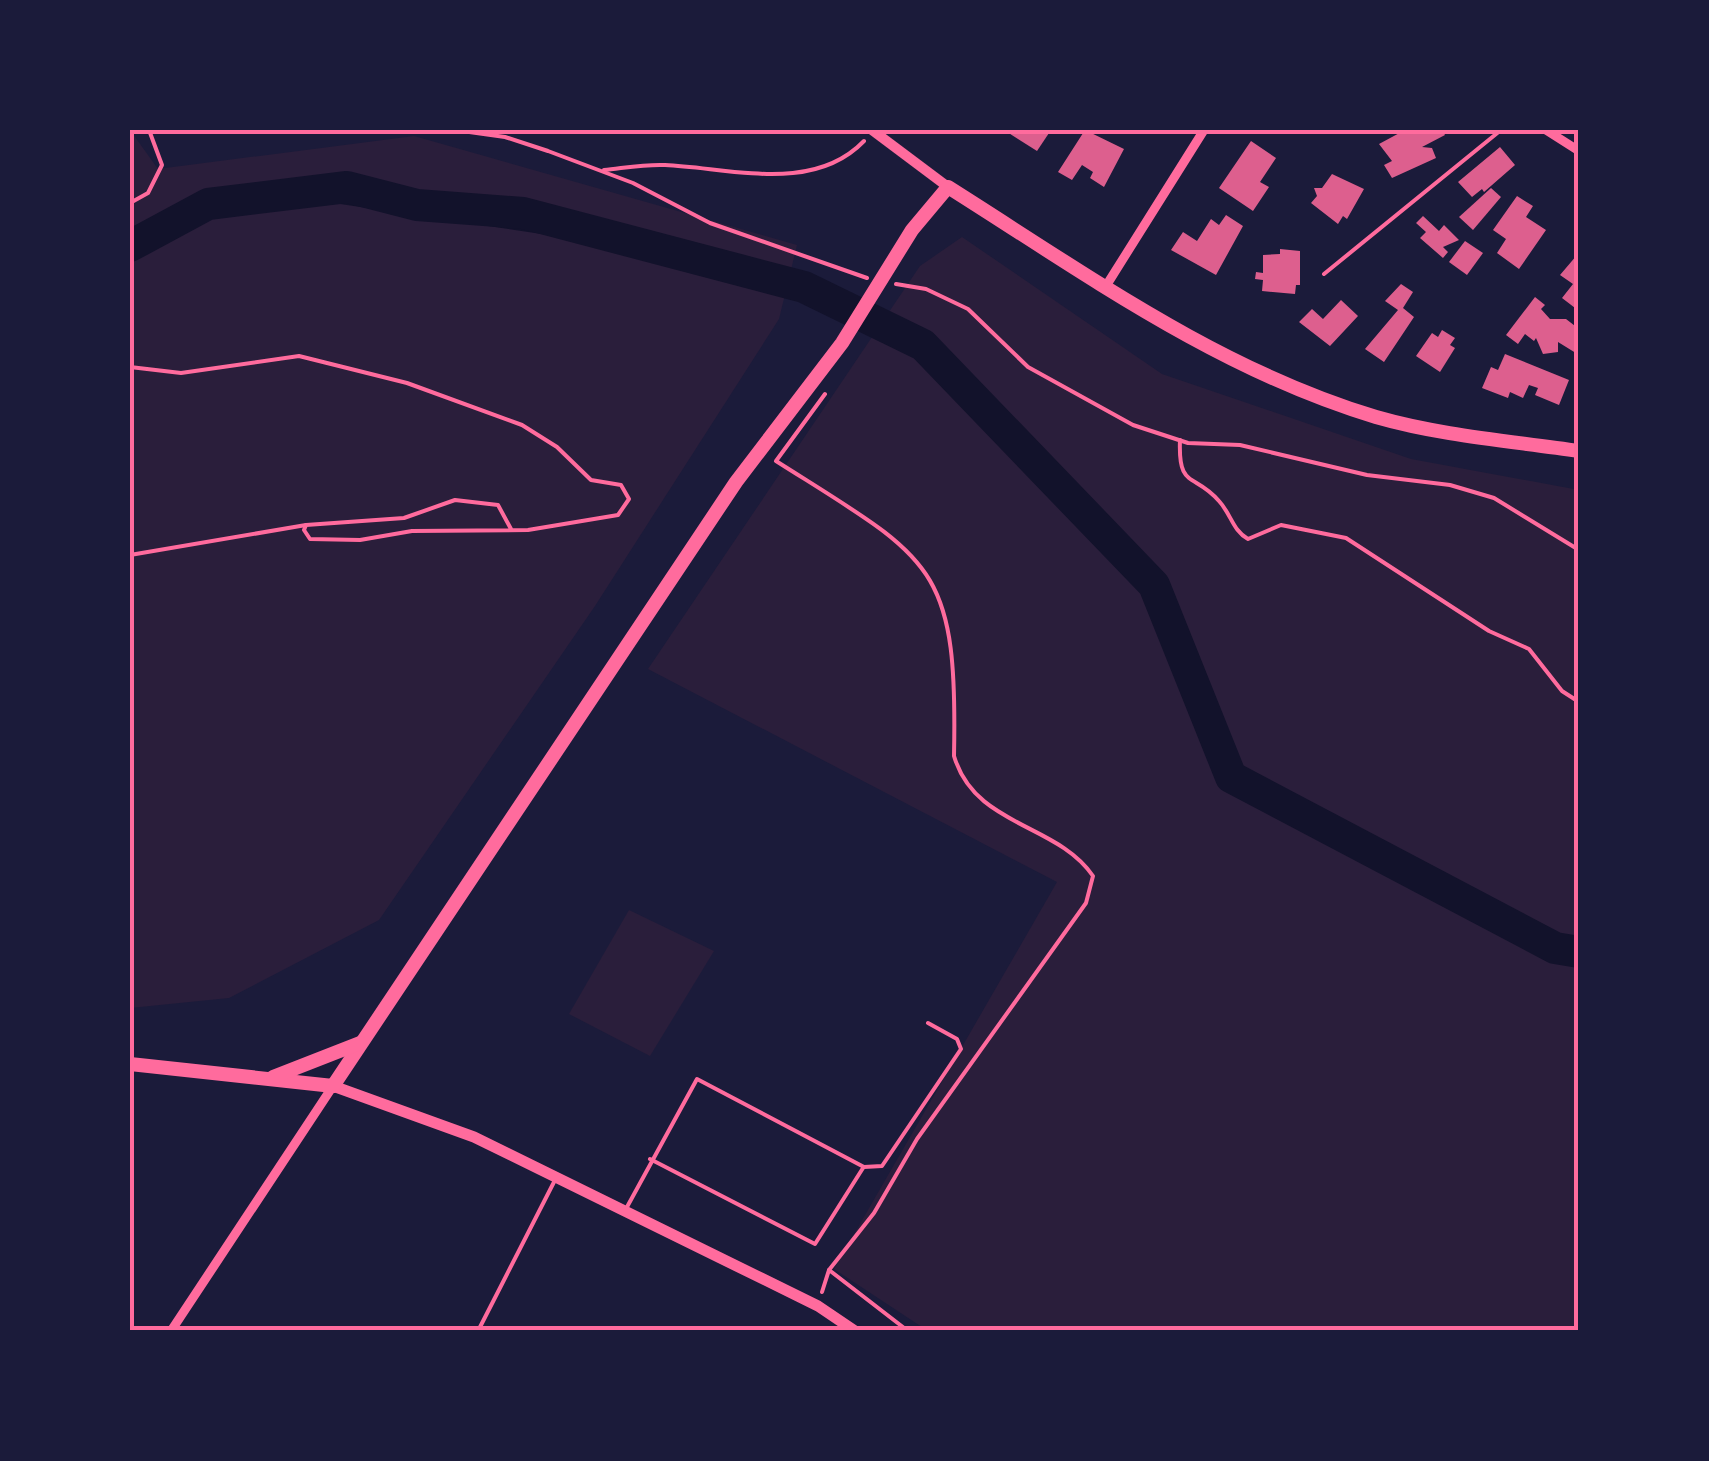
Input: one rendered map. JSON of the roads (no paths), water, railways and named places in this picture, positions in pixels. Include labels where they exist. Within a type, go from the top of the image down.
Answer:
[{"type":"main road","points":[[333,1086],[736,482],[842,342],[912,230],[948,187],[1182,335],[1252,370],[1378,417],[1467,436],[1579,451]]},
{"type":"main road","points":[[268,1079],[363,1042]]},
{"type":"main road","points":[[130,1064],[333,1086],[474,1138],[818,1306],[856,1331]]},
{"type":"street","points":[[1106,286],[1204,130]]},
{"type":"street","points":[[1546,130],[1579,151]]},
{"type":"street","points":[[873,131],[948,187]]},
{"type":"street","points":[[171,1331],[333,1086]]},
{"type":"lane","points":[[130,203],[148,193],[162,164],[149,130]]},
{"type":"lane","points":[[1324,274],[1501,130]]},
{"type":"lane","points":[[130,367],[181,372],[299,356],[407,384],[522,425],[556,447],[586,477],[621,485],[629,498],[625,510],[596,522],[412,531],[360,540],[310,539],[305,536],[306,525]]},
{"type":"lane","points":[[130,555],[306,525],[404,518],[455,500],[498,504],[511,529]]},
{"type":"lane","points":[[626,1212],[650,1159],[696,1079],[864,1167],[882,1166],[961,1049],[957,1039],[928,1024]]},
{"type":"lane","points":[[650,1159],[815,1244],[864,1167]]},
{"type":"lane","points":[[478,1331],[556,1177]]},
{"type":"waterway","points":[[130,246],[208,204],[347,187],[417,205],[523,213],[804,287],[923,345],[1154,585],[1231,777],[1555,948],[1579,952]]}]
